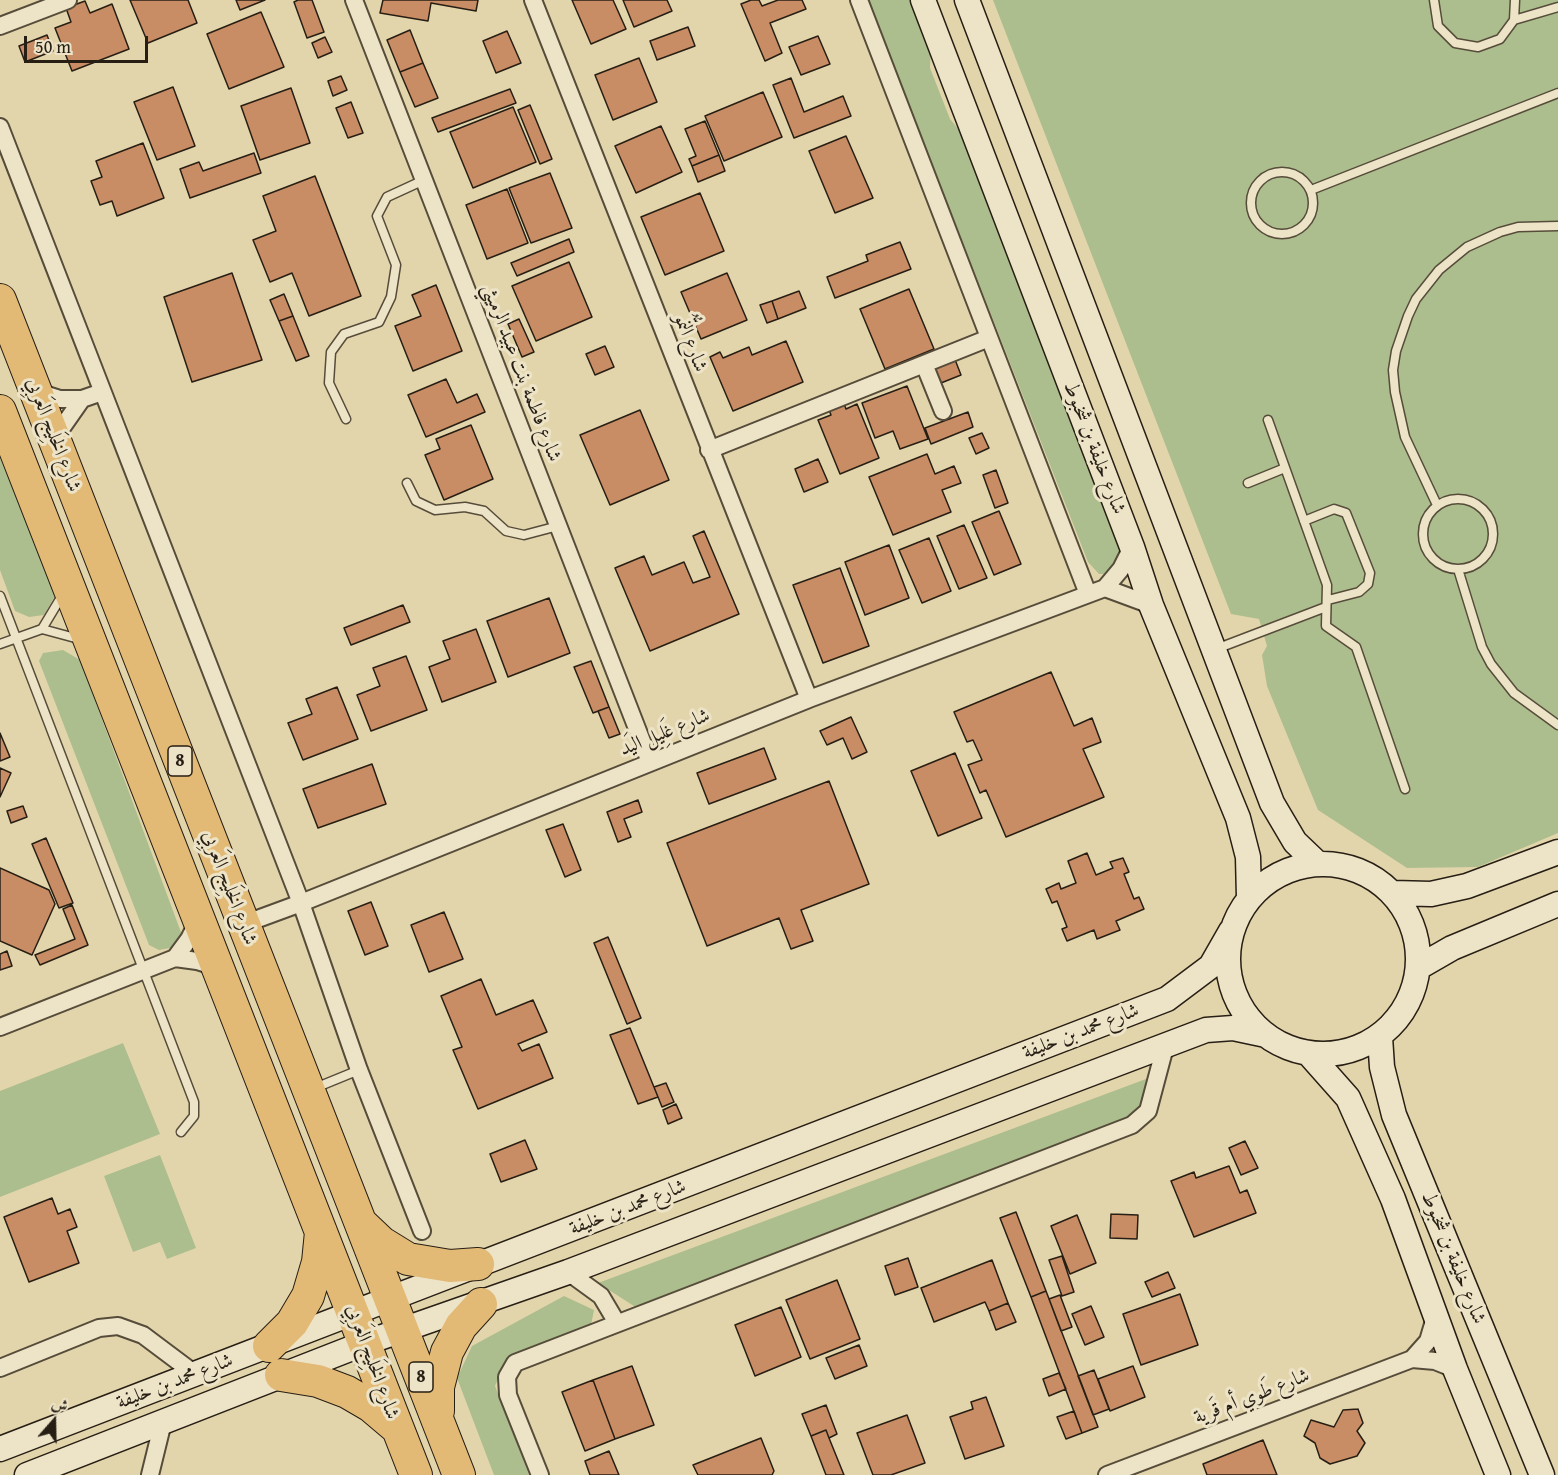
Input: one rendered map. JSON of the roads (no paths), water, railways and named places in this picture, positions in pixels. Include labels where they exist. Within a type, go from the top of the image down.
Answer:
[{"type":"highway","name":"شارع الخَلِيج العَربِي","points":[[0,300],[459,1475]]},
{"type":"highway","name":"شارع الخَلِيج العَربِي","points":[[0,411],[355,1314],[416,1475]]},
{"type":"highway","points":[[360,1222],[382,1243],[408,1259],[450,1266],[478,1264]]},
{"type":"highway","points":[[269,1346],[292,1323],[308,1296],[318,1262],[321,1228]]},
{"type":"highway","points":[[439,1424],[438,1387],[447,1352],[461,1326],[481,1304]]},
{"type":"highway","points":[[281,1375],[318,1381],[347,1392],[371,1406],[397,1428]]},
{"type":"main road","name":"شارع خليفة بن شخبوط","points":[[923,0],[1132,547],[1151,605],[1238,818],[1248,857],[1249,898]]},
{"type":"main road","name":"شارع خليفة بن شخبوط","points":[[967,0],[1278,817],[1295,842],[1317,863]]},
{"type":"main road","points":[[1393,893],[1431,894],[1467,886],[1558,852]]},
{"type":"main road","points":[[1317,863],[1345,866],[1371,876],[1393,893],[1409,915],[1418,940],[1419,967],[1413,994],[1400,1018],[1380,1037],[1334,1054],[1309,1054],[1286,1047],[1266,1035],[1245,1014],[1232,988],[1227,960],[1232,931],[1249,898],[1268,881],[1284,873],[1317,863]]},
{"type":"main road","points":[[1419,967],[1452,948],[1558,904]]},
{"type":"main road","name":"شارع محمد بن خليفة","points":[[0,1449],[355,1314],[478,1264],[636,1206],[1167,999],[1211,966],[1232,931]]},
{"type":"main road","name":"شارع محمد بن خليفة","points":[[27,1475],[365,1343],[568,1272],[1206,1030],[1233,1028],[1266,1035]]},
{"type":"main road","name":"شارع خليفة بن شخبوط","points":[[1380,1037],[1382,1067],[1394,1115],[1542,1475]]},
{"type":"main road","name":"شارع خليفة بن شخبوط","points":[[1309,1054],[1348,1098],[1394,1199],[1455,1369],[1498,1475]]},
{"type":"street","points":[[0,26],[68,0]]},
{"type":"street","name":"شارع فاطمة بنت عبيد الرميثي","points":[[354,0],[650,762]]},
{"type":"street","name":"شارع النُّمُو","points":[[533,0],[809,699]]},
{"type":"street","points":[[859,0],[1088,594]]},
{"type":"street","points":[[0,127],[302,903],[359,1070],[423,1231]]},
{"type":"street","points":[[709,450],[989,338]]},
{"type":"street","points":[[924,364],[943,411]]},
{"type":"street","points":[[35,391],[60,399],[81,399],[102,392]]},
{"type":"street","points":[[54,439],[81,399]]},
{"type":"street","points":[[1132,547],[1121,569],[1105,588],[1129,594],[1151,605]]},
{"type":"street","name":"شارع غَلِيل اليَد","points":[[243,924],[302,903],[809,699],[1105,588]]},
{"type":"street","points":[[175,958],[189,939],[199,918]]},
{"type":"street","points":[[0,1027],[175,958],[197,961],[219,968]]},
{"type":"street","points":[[540,1475],[508,1395],[507,1377],[516,1363],[1132,1125],[1148,1111],[1165,1047]]},
{"type":"street","points":[[568,1272],[601,1296],[617,1323]]},
{"type":"street","points":[[1412,1359],[1428,1341],[1436,1314]]},
{"type":"street","points":[[0,1368],[99,1328],[118,1326],[143,1335],[195,1374]]},
{"type":"street","name":"شارع طَوي أم قَرية","points":[[1107,1475],[1412,1359],[1435,1361],[1455,1369]]},
{"type":"street","points":[[150,1475],[163,1422]]},
{"type":"lane","points":[[1434,0],[1438,26],[1455,43],[1478,47],[1500,39],[1514,20],[1515,0]]},
{"type":"lane","points":[[1514,20],[1558,7]]},
{"type":"lane","points":[[1311,190],[1558,93]]},
{"type":"lane","points":[[1293,173],[1303,179],[1311,190],[1312,214],[1296,232],[1280,235],[1272,233],[1254,216],[1252,192],[1269,174],[1293,173]]},
{"type":"lane","points":[[346,419],[329,383],[331,352],[344,334],[379,322],[392,297],[396,265],[377,216],[387,197],[424,180]]},
{"type":"lane","points":[[1437,505],[1405,437],[1395,392],[1393,369],[1396,351],[1408,316],[1433,277],[1467,247],[1500,232],[1518,227],[1558,226]]},
{"type":"lane","points":[[1268,420],[1327,585],[1324,622],[1328,630],[1356,647],[1405,789]]},
{"type":"lane","points":[[1248,483],[1285,468]]},
{"type":"lane","points":[[406,483],[416,501],[435,510],[465,507],[484,511],[506,531],[524,535],[558,526]]},
{"type":"lane","points":[[1454,499],[1471,501],[1485,511],[1493,527],[1494,536],[1488,553],[1475,565],[1458,569],[1441,565],[1428,553],[1424,545],[1423,527],[1437,505],[1454,499]]},
{"type":"lane","points":[[1213,651],[1359,592],[1368,584],[1370,573],[1346,513],[1334,509],[1304,521]]},
{"type":"lane","points":[[1458,569],[1482,647],[1491,664],[1514,693],[1558,725]]},
{"type":"lane","points":[[42,629],[57,607],[67,583]]},
{"type":"lane","points":[[0,596],[194,1102],[194,1116],[181,1132]]},
{"type":"lane","points":[[0,644],[42,629],[68,635],[92,646]]},
{"type":"lane","points":[[309,1090],[359,1070]]}]
